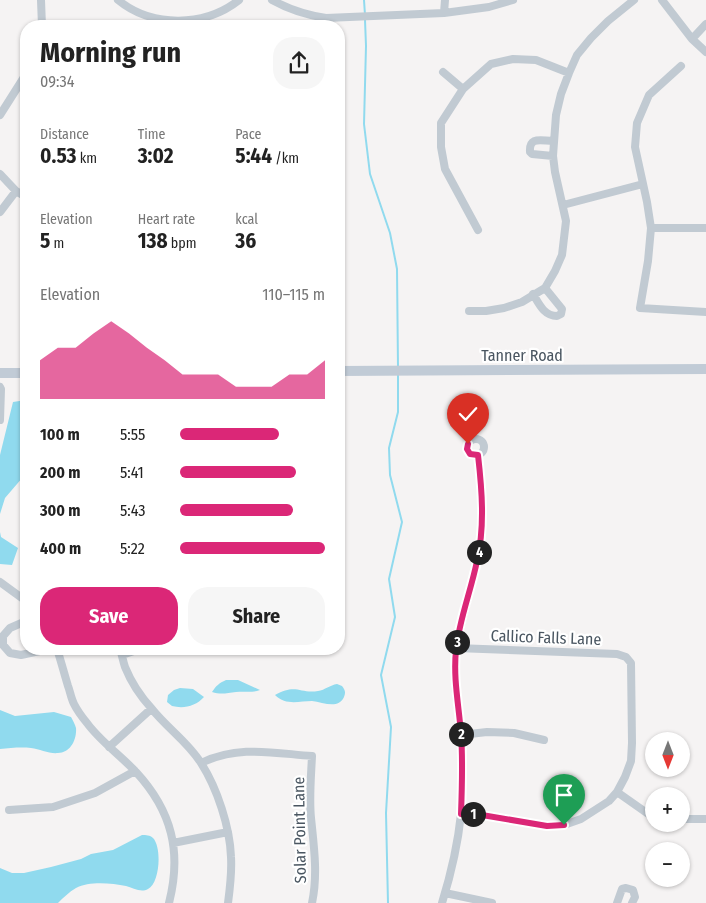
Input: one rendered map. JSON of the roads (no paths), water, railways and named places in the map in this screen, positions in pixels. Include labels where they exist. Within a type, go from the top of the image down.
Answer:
[{"type":"main road","name":"Tanner Road","points":[[345,371],[706,369]]},
{"type":"main road","points":[[0,373],[20,373]]},
{"type":"street","points":[[41,0],[42,20]]},
{"type":"street","points":[[118,0],[127,7],[155,20]]},
{"type":"street","points":[[183,20],[201,18],[220,12],[239,0]]},
{"type":"street","points":[[272,0],[295,11],[326,18],[444,13],[489,7],[514,0]]},
{"type":"street","points":[[444,13],[445,0]]},
{"type":"street","points":[[469,311],[504,308],[522,302],[545,288],[555,271],[562,255],[566,221],[553,156],[556,115],[569,73],[577,55],[608,21],[634,0]]},
{"type":"street","points":[[662,0],[692,39],[706,52]]},
{"type":"street","points":[[692,39],[706,24]]},
{"type":"street","points":[[478,230],[445,169],[441,148],[442,123],[463,89],[491,64],[513,59],[536,60],[569,73]]},
{"type":"street","points":[[681,66],[649,96],[637,123],[635,147],[648,202],[651,228],[648,261],[640,308],[706,312]]},
{"type":"street","points":[[442,72],[463,89]]},
{"type":"street","points":[[0,115],[20,83]]},
{"type":"street","points":[[553,141],[535,140],[529,146],[532,154],[553,156]]},
{"type":"street","points":[[0,174],[20,193]]},
{"type":"street","points":[[563,205],[643,184]]},
{"type":"street","points":[[0,212],[16,191]]},
{"type":"street","points":[[651,228],[706,228]]},
{"type":"street","points":[[533,294],[545,312],[552,316],[561,314],[562,309],[545,288]]},
{"type":"street","points":[[0,388],[0,420]]},
{"type":"street","points":[[442,903],[461,814],[461,735],[455,668],[459,630],[478,560],[481,540],[482,503],[478,455]]},
{"type":"street","points":[[0,582],[20,597]]},
{"type":"street","points":[[20,624],[10,628],[3,636],[3,645],[10,653],[20,655]]},
{"type":"street","name":"Callico Falls Lane","points":[[456,648],[618,654],[626,657],[631,663],[631,761],[625,777],[616,792]]},
{"type":"street","points":[[59,655],[74,704],[87,724],[135,771],[152,791],[161,807],[173,843],[175,864],[169,903]]},
{"type":"street","points":[[122,655],[132,683],[151,709],[186,744],[201,763],[214,788],[228,832],[231,856],[231,880],[228,903]]},
{"type":"street","points":[[109,747],[151,709]]},
{"type":"street","points":[[461,735],[487,732],[514,733],[544,740]]},
{"type":"street","name":"Solar Point Lane","points":[[201,763],[224,754],[252,751],[312,756],[310,786],[315,871],[312,903]]},
{"type":"street","points":[[9,810],[53,807],[95,793],[135,771]]},
{"type":"street","points":[[461,814],[476,814],[547,826],[564,825],[581,820],[609,801],[616,792],[645,812]]},
{"type":"street","points":[[690,819],[706,819]]},
{"type":"street","points":[[173,843],[228,832]]},
{"type":"street","points":[[617,903],[622,890],[626,888],[633,890],[635,897],[632,903]]},
{"type":"street","points":[[445,893],[492,903]]},
{"type":"water","points":[[20,401],[20,480],[5,498],[0,514],[0,455],[13,402]]},
{"type":"water","points":[[0,532],[1,537],[18,548],[12,565],[0,564]]},
{"type":"water","points":[[238,680],[260,690],[224,694],[212,692],[221,682]]},
{"type":"water","points":[[337,684],[342,686],[345,694],[341,701],[334,704],[312,701],[288,702],[275,695],[293,689],[318,691]]},
{"type":"water","points":[[180,688],[193,689],[204,697],[190,706],[172,706],[167,702],[168,695]]},
{"type":"water","points":[[0,710],[15,716],[54,712],[71,717],[76,728],[74,741],[66,751],[58,753],[27,748],[0,749]]},
{"type":"water","points":[[142,835],[153,838],[159,857],[155,880],[148,889],[140,890],[107,883],[94,884],[76,888],[58,903],[0,903],[0,868],[12,873],[24,873],[51,867],[81,859],[91,854],[113,850]]},
{"type":"waterway","points":[[364,0],[365,15]]},
{"type":"waterway","points":[[365,20],[364,124],[370,174],[390,233],[397,269],[398,368]]},
{"type":"waterway","points":[[388,903],[386,813],[391,727],[381,675],[395,617],[389,579],[402,522],[390,475],[389,448],[398,412],[398,375]]}]
